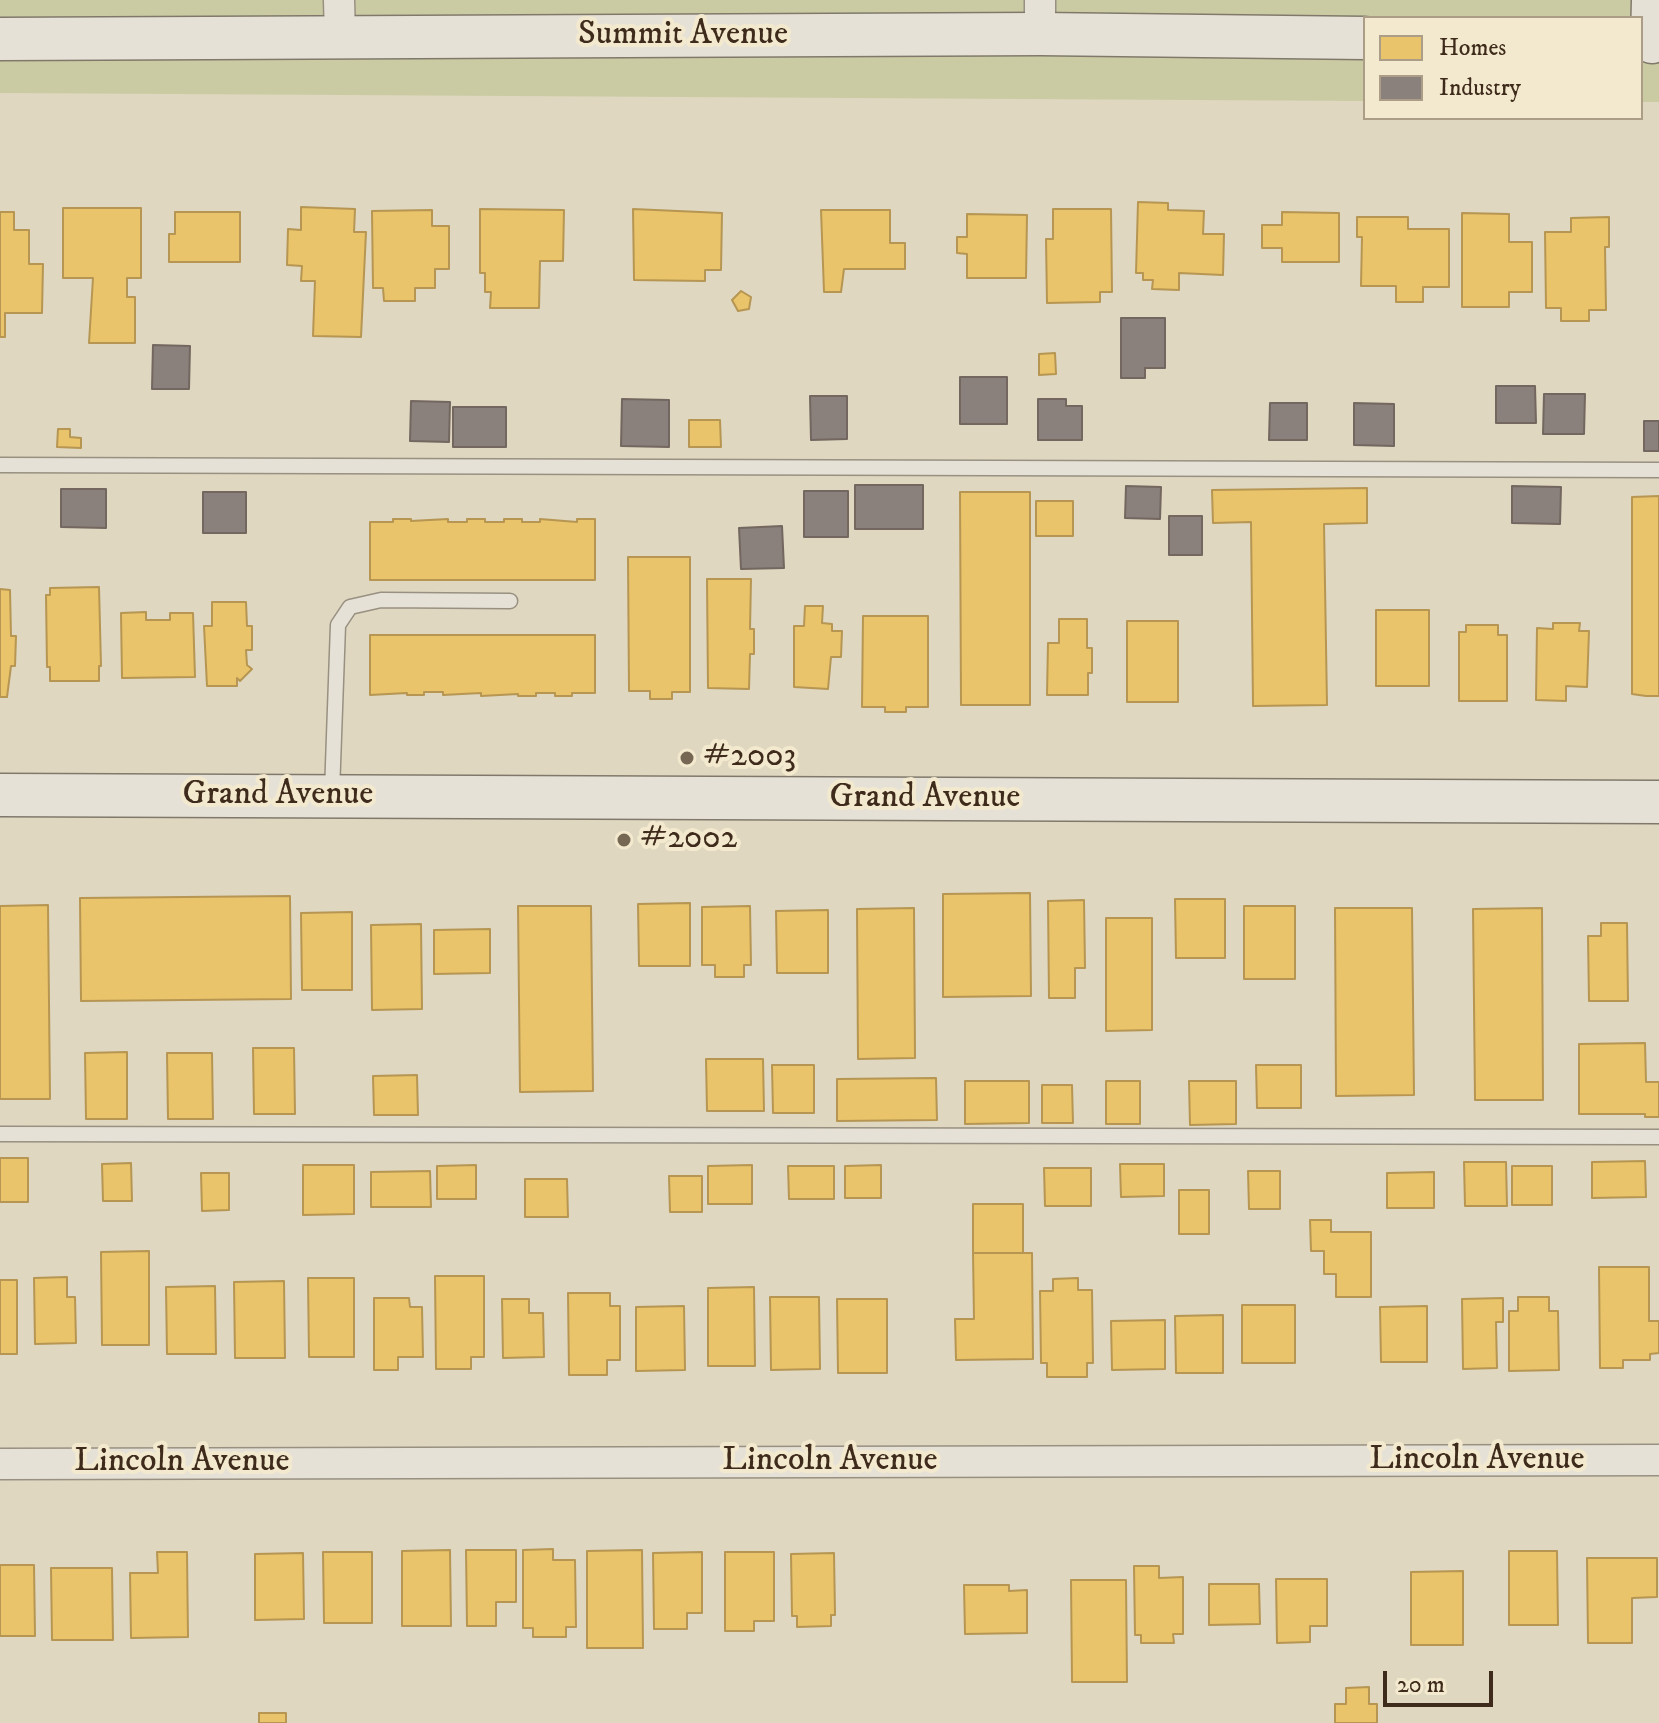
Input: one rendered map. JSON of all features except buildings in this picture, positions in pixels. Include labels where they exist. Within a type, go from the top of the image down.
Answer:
[{"type":"main road","points":[[1651,42],[1653,0]]},
{"type":"main road","name":"Summit Avenue","points":[[0,39],[340,18],[1040,17],[1363,38]]},
{"type":"main road","name":"Grand Avenue","points":[[0,795],[1659,802]]},
{"type":"street","name":"Lincoln Avenue","points":[[0,1464],[1659,1460]]},
{"type":"lane","points":[[0,465],[1659,470]]},
{"type":"lane","points":[[332,796],[338,625],[350,607],[381,600],[510,601]]},
{"type":"lane","points":[[0,1134],[1659,1137]]},
{"type":"green space","points":[[0,0],[1659,0],[1659,102],[1643,102],[1643,16],[1363,16],[1363,101],[0,93]]},
{"type":"place","name":"#2003","points":[[687,758]]},
{"type":"place","name":"#2002","points":[[624,840]]}]
